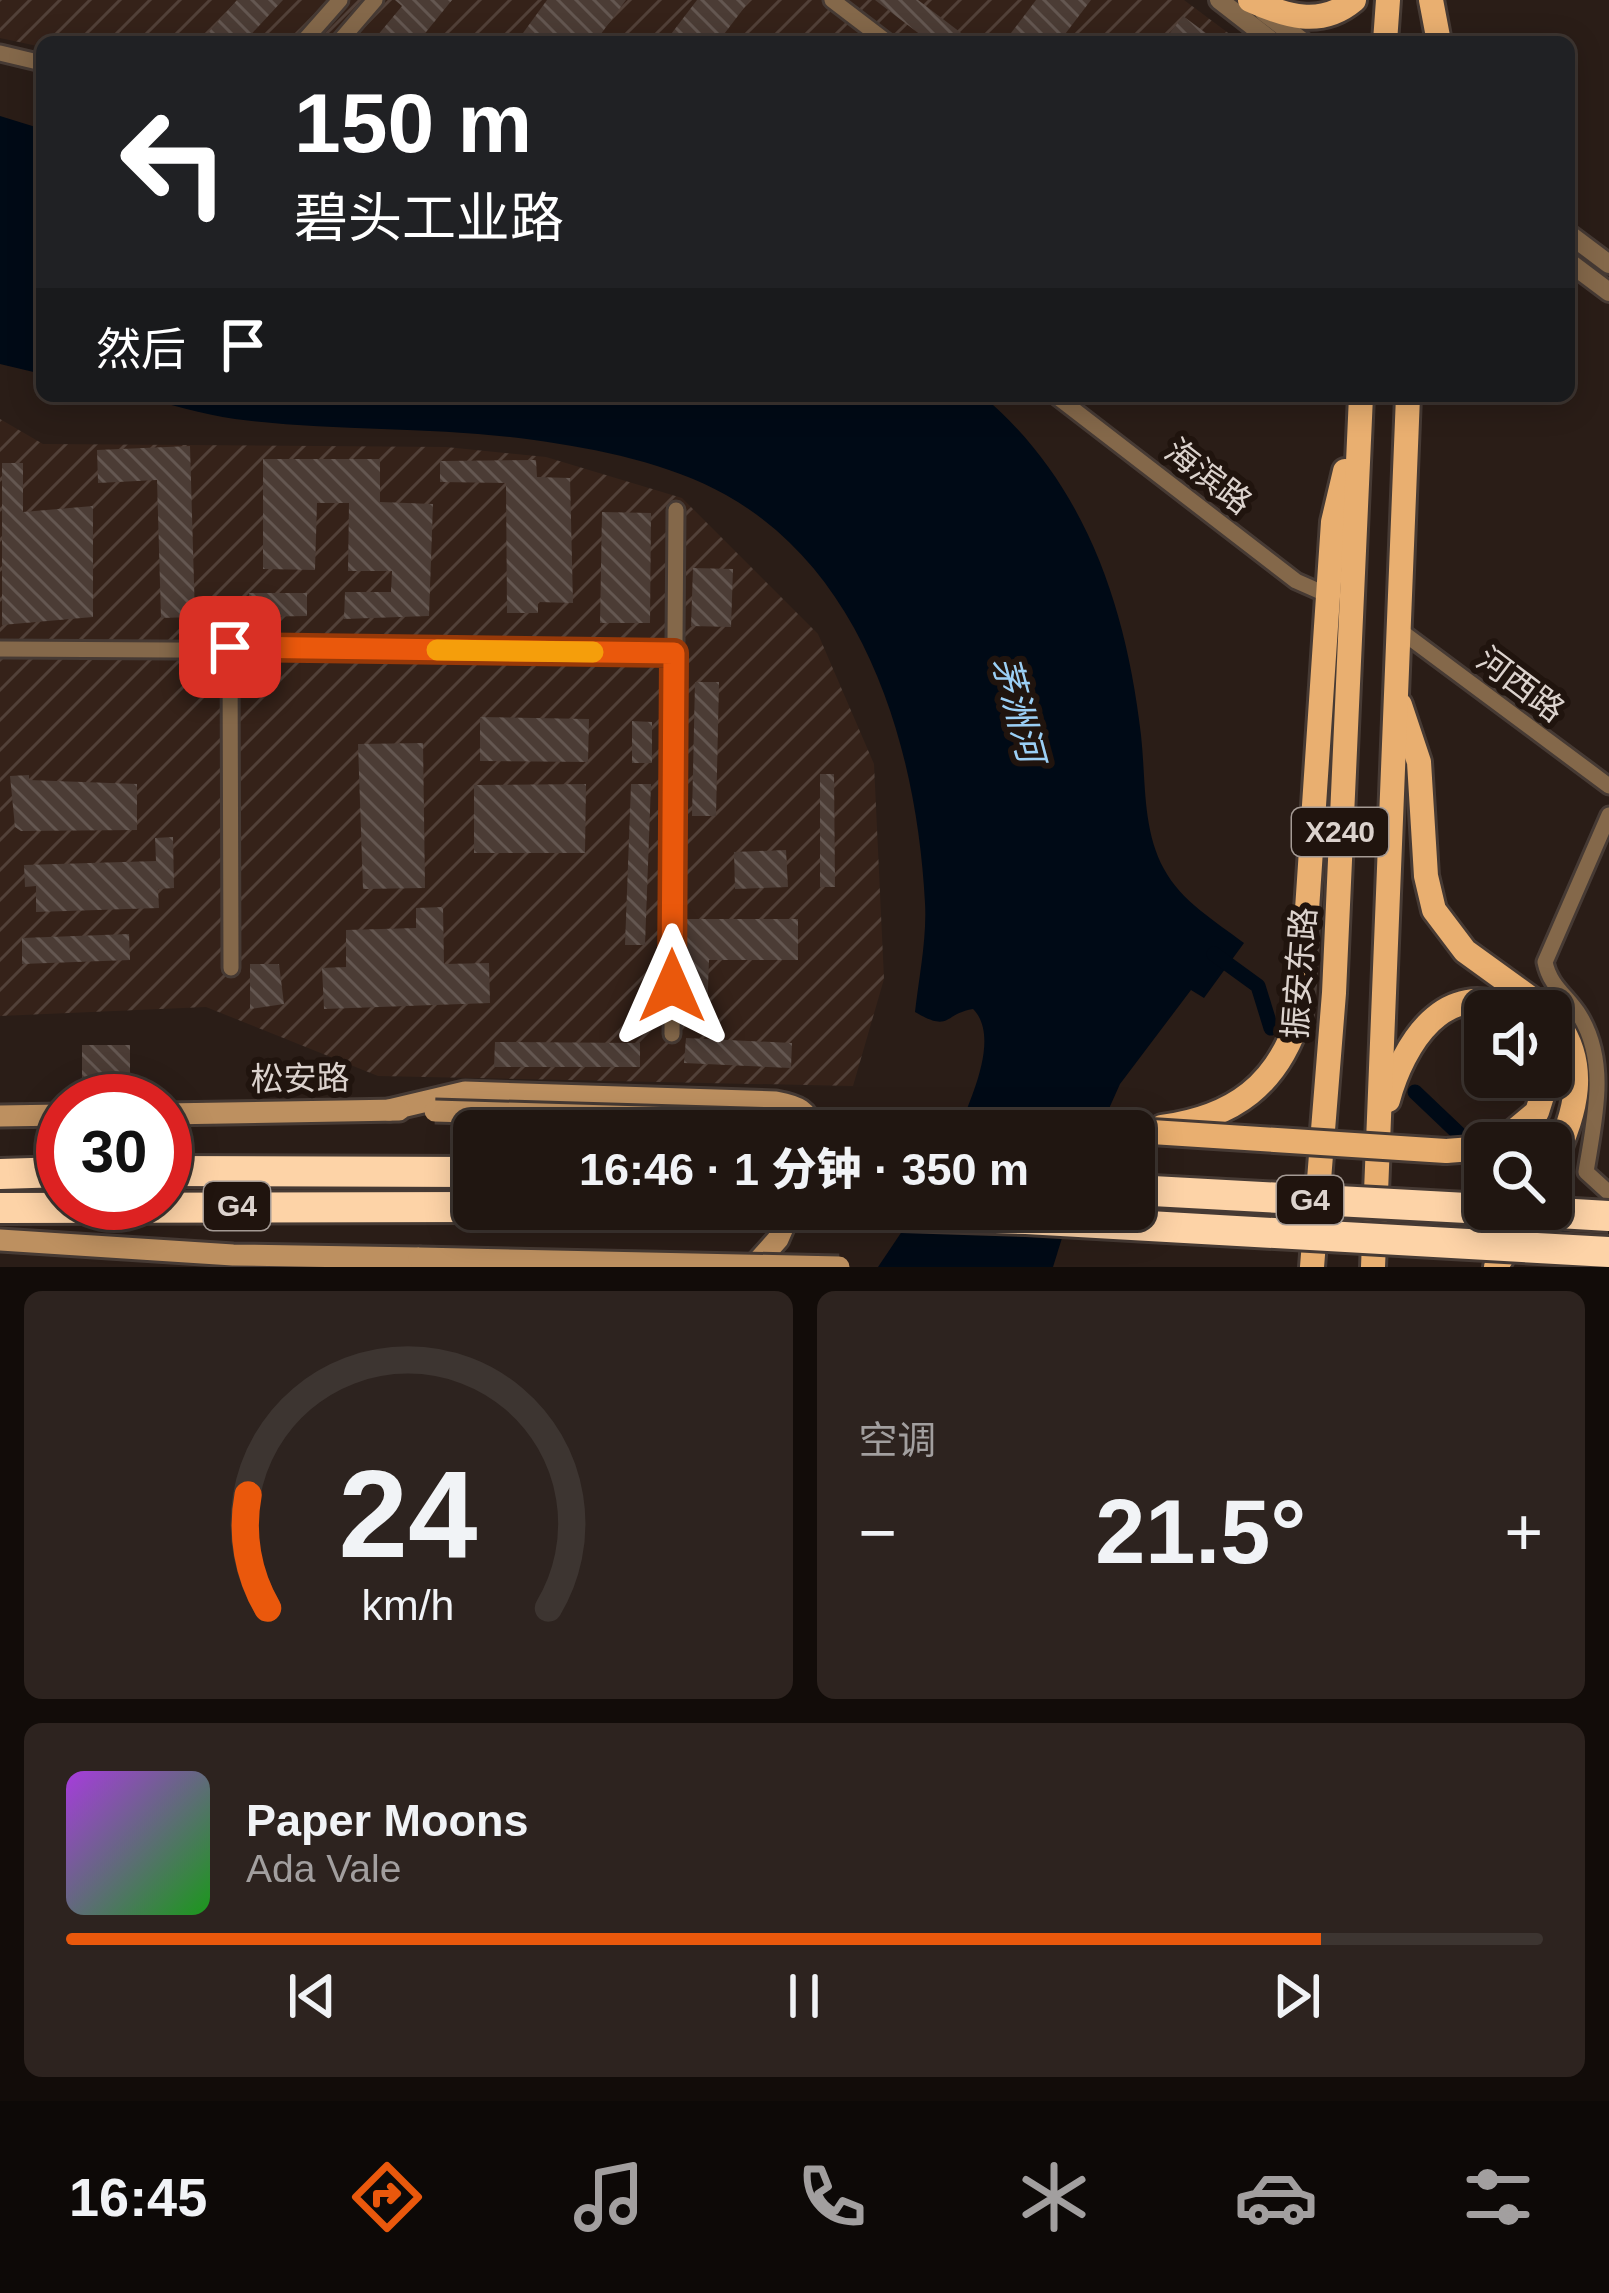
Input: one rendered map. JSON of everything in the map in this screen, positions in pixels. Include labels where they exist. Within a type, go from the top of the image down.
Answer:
[{"type":"highway","name":"G4","points":[[192,1172],[453,1172]]},
{"type":"highway","points":[[0,1174],[36,1173]]},
{"type":"highway","name":"G4","points":[[1155,1191],[1464,1208]]},
{"type":"highway","name":"G4","points":[[0,1208],[453,1207]]},
{"type":"highway","name":"G4","points":[[1572,1214],[1609,1216]]},
{"type":"highway","name":"G4","points":[[1155,1225],[1609,1252]]},
{"type":"main road","points":[[1249,0],[1306,18],[1337,13],[1354,0]]},
{"type":"main road","points":[[1385,36],[1388,0]]},
{"type":"main road","points":[[1426,36],[1429,0]]},
{"type":"main road","points":[[1429,0],[1438,36]]},
{"type":"main road","name":"X240","points":[[1374,1264],[1408,402]]},
{"type":"main road","points":[[1155,1128],[1203,1121],[1236,1106],[1277,1067],[1294,1033],[1304,994],[1334,522],[1360,403]]},
{"type":"main road","name":"振安东路","points":[[1312,1267],[1334,993],[1360,403]]},
{"type":"main road","points":[[1395,692],[1419,762],[1424,859],[1434,910],[1451,937],[1521,990]]},
{"type":"main road","points":[[1378,1137],[1408,1045],[1430,1020],[1464,1004]]},
{"type":"main road","points":[[1565,1122],[1578,1083],[1572,1047]]},
{"type":"main road","points":[[389,1110],[465,1092],[776,1102],[802,1110]]},
{"type":"main road","points":[[1525,1122],[1537,1112],[1541,1098]]},
{"type":"main road","name":"松安路","points":[[192,1114],[453,1112]]},
{"type":"main road","points":[[0,1116],[36,1115]]},
{"type":"main road","points":[[1155,1132],[1464,1150]]},
{"type":"main road","points":[[753,1267],[782,1230]]},
{"type":"main road","points":[[1496,1267],[1518,1230]]},
{"type":"main road","points":[[0,1240],[139,1250],[839,1267]]},
{"type":"main road","points":[[139,1250],[194,1267]]},
{"type":"street","points":[[308,36],[340,0]]},
{"type":"street","points":[[343,36],[375,0]]},
{"type":"street","points":[[832,0],[879,36]]},
{"type":"street","points":[[1219,0],[1261,36]]},
{"type":"street","points":[[1249,0],[1295,36]]},
{"type":"street","points":[[0,52],[36,62]]},
{"type":"street","points":[[1575,238],[1609,264]]},
{"type":"street","points":[[1575,266],[1609,292]]},
{"type":"street","name":"海滨路","points":[[1064,402],[1296,581],[1330,596]]},
{"type":"street","points":[[672,1034],[676,510]]},
{"type":"street","name":"河西路","points":[[1398,629],[1609,786]]},
{"type":"street","points":[[230,647],[231,968]]},
{"type":"street","points":[[0,649],[674,653]]},
{"type":"street","points":[[1609,815],[1545,962],[1551,983],[1579,1014],[1591,1040],[1599,1102],[1586,1172],[1609,1193]]},
{"type":"shaded area","points":[[0,0],[1184,0],[1232,36],[36,36],[36,46],[0,38]]},
{"type":"shaded area","points":[[0,419],[43,444],[446,447],[546,457],[682,498],[818,634],[874,764],[884,979],[853,1086],[378,1076],[206,1007],[0,1016]]},
{"type":"water","points":[[0,116],[36,127],[36,373],[0,364]]},
{"type":"water","name":"茅洲河","points":[[160,402],[989,402],[1049,467],[1095,549],[1124,639],[1141,735],[1148,821],[1164,869],[1189,901],[1244,943],[1204,998],[1191,990],[1120,1084],[1108,1110],[966,1110],[984,1052],[981,1021],[973,1009],[941,1022],[915,1012],[925,903],[920,845],[896,728],[849,619],[815,571],[775,529],[704,484],[608,453],[497,436],[235,419]]},
{"type":"water","points":[[903,1230],[1064,1230],[1053,1267],[878,1267]]},
{"type":"building","points":[[237,0],[283,0],[250,36],[205,36]]},
{"type":"building","points":[[395,0],[452,0],[423,36],[377,36],[402,6]]},
{"type":"building","points":[[547,0],[626,0],[599,36],[523,33]]},
{"type":"building","points":[[697,0],[750,0],[723,36],[670,36]]},
{"type":"building","points":[[875,0],[918,0],[965,36],[922,36]]},
{"type":"building","points":[[1036,0],[1091,0],[1064,36],[1009,36]]},
{"type":"building","points":[[1183,16],[1210,36],[1168,36]]},
{"type":"building","points":[[190,446],[195,617],[161,618],[157,480],[98,483],[97,450]]},
{"type":"building","points":[[263,459],[380,459],[380,502],[433,504],[429,616],[344,619],[345,592],[391,592],[392,571],[348,571],[349,503],[317,503],[315,570],[263,569]]},
{"type":"building","points":[[536,460],[537,477],[570,478],[573,603],[538,602],[538,613],[507,613],[506,483],[440,482],[440,461]]},
{"type":"building","points":[[2,463],[23,463],[23,512],[93,506],[93,617],[2,625]]},
{"type":"building","points":[[602,512],[651,513],[650,623],[600,623]]},
{"type":"building","points":[[693,568],[733,569],[731,627],[691,626]]},
{"type":"building","points":[[249,593],[307,593],[307,616],[249,617]]},
{"type":"building","points":[[695,682],[719,682],[716,816],[692,816]]},
{"type":"building","points":[[480,717],[589,719],[588,762],[480,761]]},
{"type":"building","points":[[632,721],[652,722],[652,763],[632,763]]},
{"type":"building","points":[[423,743],[425,888],[363,889],[358,744]]},
{"type":"building","points":[[820,774],[834,774],[835,887],[820,887]]},
{"type":"building","points":[[29,775],[29,780],[137,784],[137,830],[21,831],[15,827],[10,776]]},
{"type":"building","points":[[586,784],[585,853],[474,853],[474,785]]},
{"type":"building","points":[[631,784],[651,784],[645,945],[625,945]]},
{"type":"building","points":[[173,837],[174,888],[158,889],[159,908],[36,912],[36,886],[25,887],[24,865],[156,861],[155,838]]},
{"type":"building","points":[[786,850],[788,887],[735,889],[734,852]]},
{"type":"building","points":[[443,907],[444,964],[489,963],[490,1003],[324,1009],[322,968],[346,967],[346,930],[416,928],[416,908]]},
{"type":"building","points":[[687,919],[798,919],[798,960],[709,960],[707,1015],[684,1014]]},
{"type":"building","points":[[129,934],[130,960],[22,964],[22,938]]},
{"type":"building","points":[[250,964],[279,964],[284,1004],[250,1009]]},
{"type":"building","points":[[686,1038],[792,1043],[791,1068],[684,1063]]},
{"type":"building","points":[[495,1042],[640,1043],[640,1067],[494,1067]]},
{"type":"building","points":[[82,1045],[130,1045],[130,1074],[82,1074]]},
{"type":"waterway","points":[[1214,954],[1258,986],[1271,1028]]},
{"type":"waterway","points":[[1415,1092],[1464,1139]]},
{"type":"waterway","points":[[1559,1230],[1586,1267]]},
{"type":"slow traffic","points":[[437,650],[593,652]]},
{"type":"route","points":[[230,647],[674,653],[672,986]]}]
